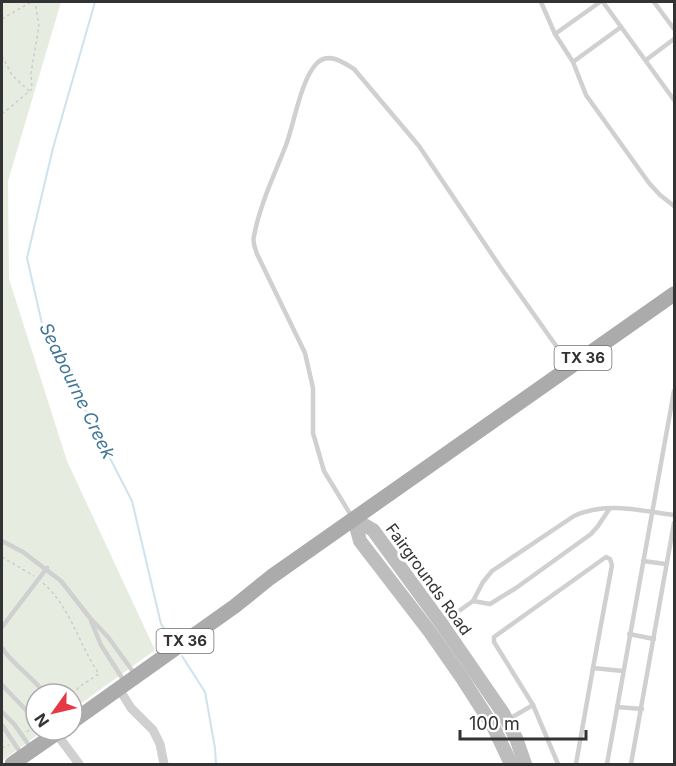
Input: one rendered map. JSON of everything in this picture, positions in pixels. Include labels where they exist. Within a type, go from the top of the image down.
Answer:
[{"type":"main road","name":"TX 36","points":[[84,713],[354,519],[675,294]]},
{"type":"main road","points":[[23,757],[45,742]]},
{"type":"street","name":"Fairgrounds Road","points":[[354,519],[373,530],[436,627],[494,728],[511,765]]},
{"type":"street","name":"Fairgrounds Road","points":[[436,627],[507,721],[516,738],[525,765]]},
{"type":"street","points":[[126,682],[131,708],[153,730],[160,744],[164,765]]},
{"type":"street","points":[[65,742],[79,765]]},
{"type":"lane","points":[[541,2],[555,34],[573,62],[586,95],[649,183],[675,206]]},
{"type":"lane","points":[[555,34],[601,2],[675,100]]},
{"type":"lane","points":[[654,2],[675,29]]},
{"type":"lane","points":[[573,62],[621,27]]},
{"type":"lane","points":[[646,60],[675,39]]},
{"type":"lane","points":[[354,519],[324,471],[313,433],[313,388],[305,353],[256,254],[253,240],[267,189],[286,144],[305,83],[317,63],[330,58],[342,61],[354,69],[419,146],[571,367]]},
{"type":"lane","points":[[607,765],[675,391]]},
{"type":"lane","points":[[473,601],[490,604],[516,588],[591,534],[610,508]]},
{"type":"lane","points":[[436,627],[473,601],[483,582],[492,572],[565,522],[587,510],[610,508],[675,515]]},
{"type":"lane","points":[[632,765],[675,522]]},
{"type":"lane","points":[[2,541],[47,568],[61,581],[108,637],[126,682]]},
{"type":"lane","points":[[558,765],[533,705],[494,642],[494,637],[606,557],[610,559],[612,565],[576,765]]},
{"type":"lane","points":[[643,561],[666,564]]},
{"type":"lane","points":[[2,627],[47,568]]},
{"type":"lane","points":[[90,618],[101,645],[126,682]]},
{"type":"lane","points":[[629,634],[654,639]]},
{"type":"lane","points":[[2,648],[7,656],[36,682]]},
{"type":"lane","points":[[593,668],[623,671]]},
{"type":"lane","points":[[2,685],[24,708]]},
{"type":"lane","points":[[494,728],[533,705]]},
{"type":"lane","points":[[617,707],[642,710]]},
{"type":"lane","points":[[2,712],[14,724],[23,757]]},
{"type":"lane","points":[[2,725],[23,757]]},
{"type":"path","points":[[2,19],[30,2]]},
{"type":"path","points":[[2,114],[32,89],[31,73],[39,26],[35,2]]},
{"type":"path","points":[[2,56],[12,75],[29,91]]},
{"type":"path","points":[[2,557],[38,579],[63,608],[99,674],[84,684]]},
{"type":"shaded area","points":[[2,2],[61,2],[8,181],[9,279],[67,461],[155,650],[84,701],[84,682],[24,682],[24,742],[28,742],[2,761]]},
{"type":"waterway","name":"Seabourne Creek","points":[[95,2],[53,148],[27,258],[43,328],[132,501],[161,624],[170,637]]},
{"type":"waterway","name":"Seabourne Creek","points":[[182,656],[205,692],[216,764]]}]
